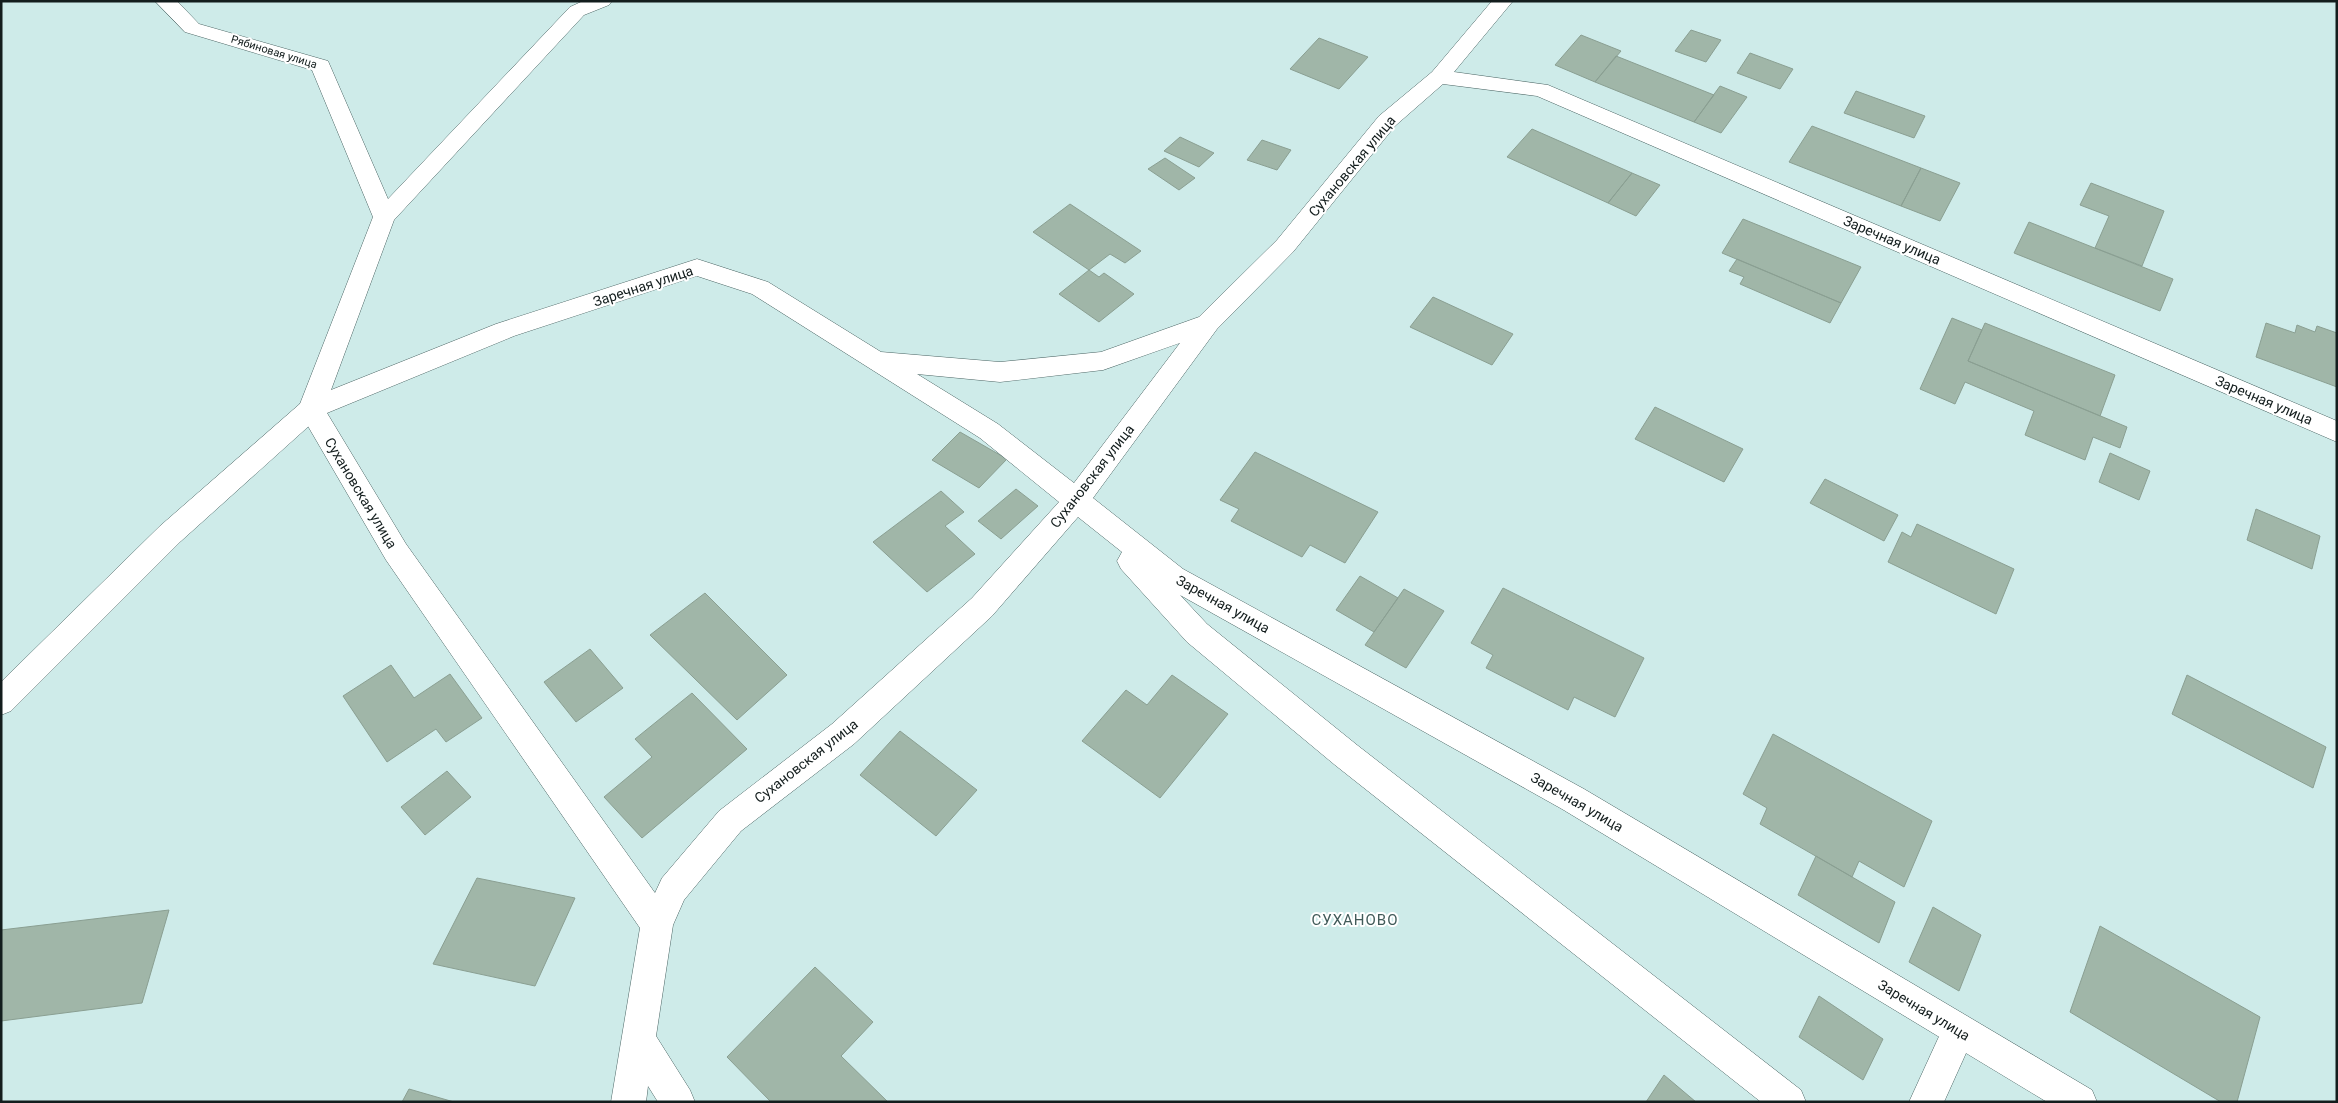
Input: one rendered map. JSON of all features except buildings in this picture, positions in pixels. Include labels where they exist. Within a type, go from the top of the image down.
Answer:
[{"type":"street","name":"Рябиновая улица","points":[[165,1],[192,28],[321,66],[384,218]]},
{"type":"street","points":[[1,702],[170,534],[311,409],[384,218],[577,11],[602,1]]},
{"type":"street","name":"Сухановская улица","points":[[628,1102],[640,1042],[657,924],[673,889],[730,821],[843,734],[982,607],[1076,500],[1208,323],[1285,246],[1387,121],[1439,77],[1502,1]]},
{"type":"street","name":"Заречная улица","points":[[1439,77],[1541,90],[2337,432]]},
{"type":"street","name":"Заречная улица","points":[[311,409],[505,330],[697,267],[760,288],[989,432],[1173,577],[1573,799],[2080,1102]]},
{"type":"street","points":[[878,361],[1000,372],[1102,360],[1208,323]]},
{"type":"street","name":"Сухановская улица","points":[[311,409],[396,552],[657,924]]},
{"type":"street","name":"Заречная улица","points":[[1076,500],[1197,632],[1346,755],[1789,1102]]},
{"type":"street","points":[[1926,1102],[1959,1031]]},
{"type":"street","points":[[640,1042],[678,1102]]},
{"type":"district","name":"СУХАНОВО","points":[[1355,920]]}]
